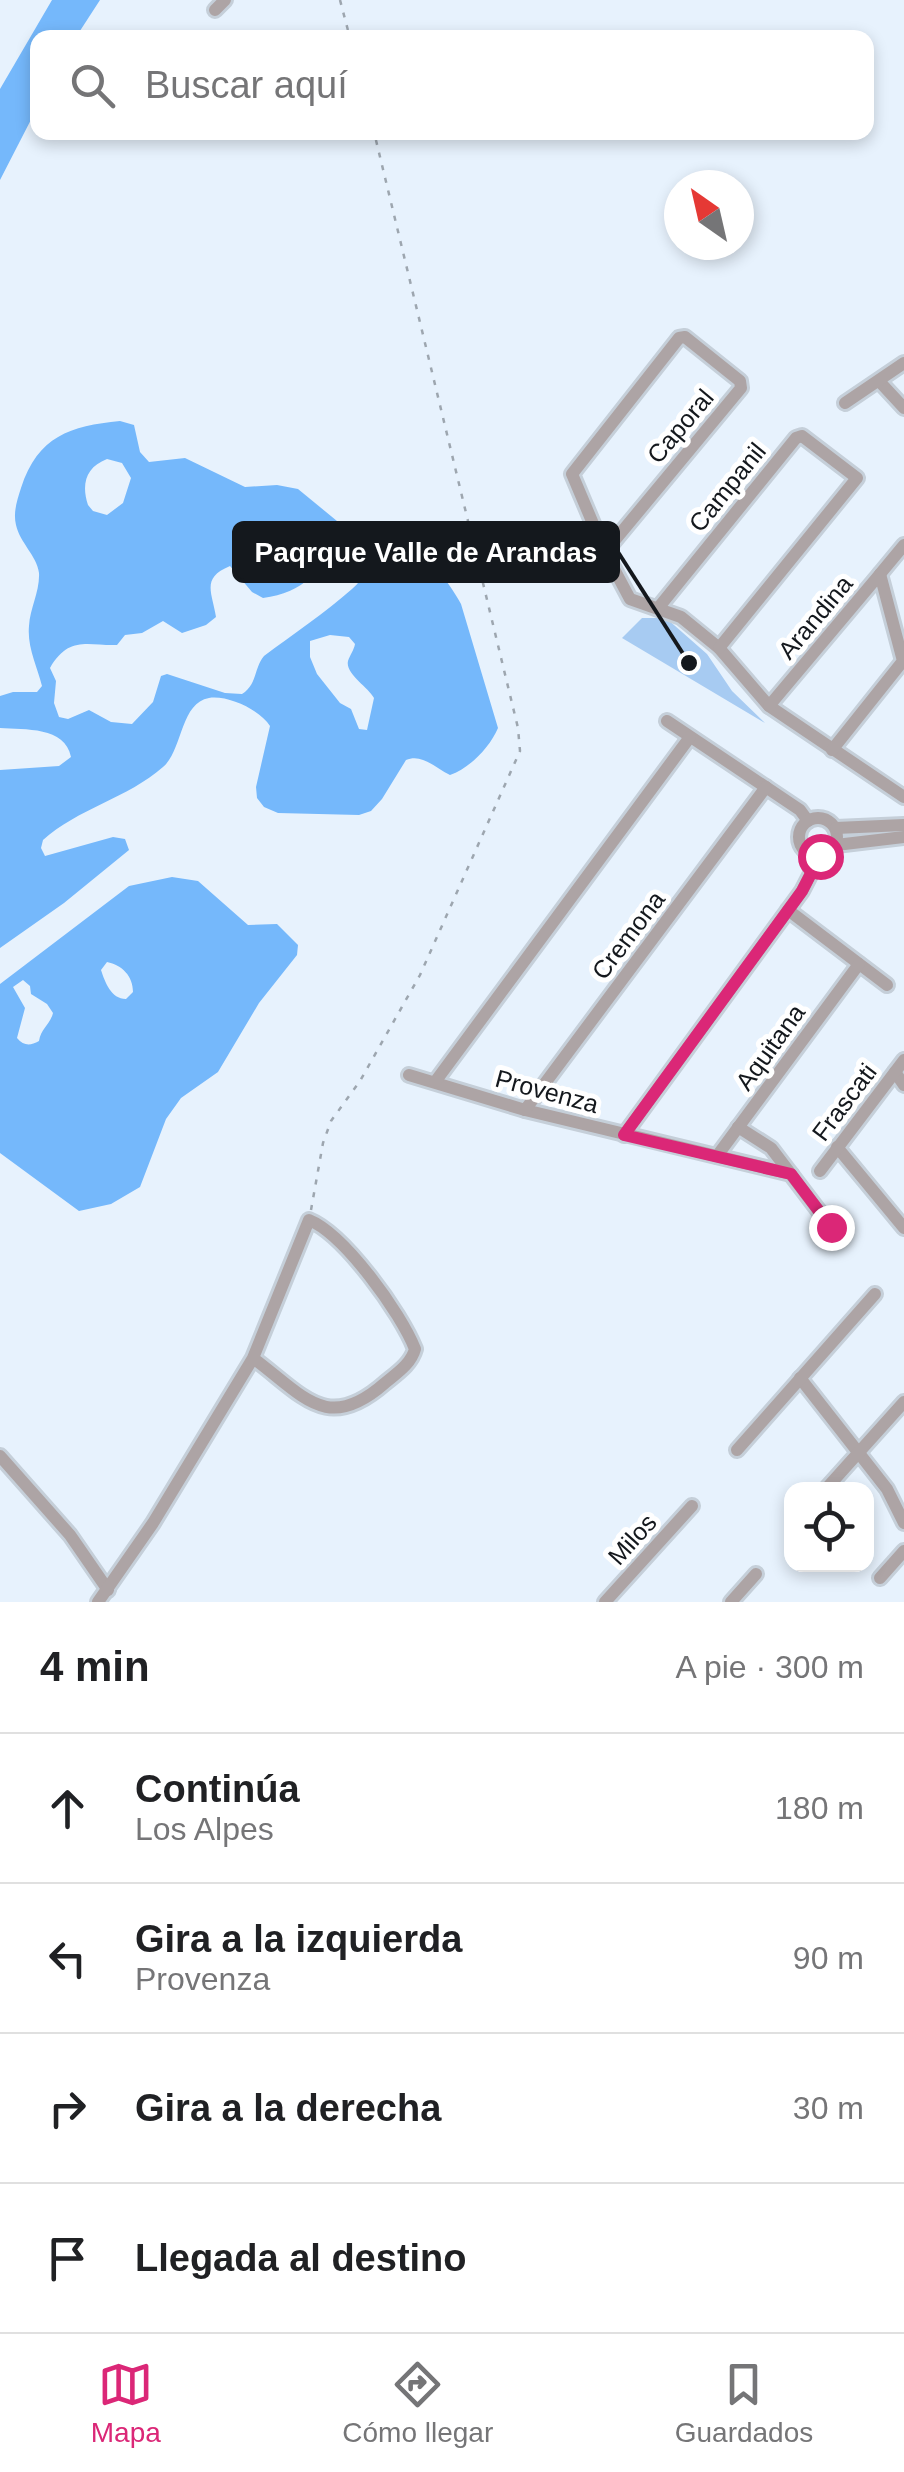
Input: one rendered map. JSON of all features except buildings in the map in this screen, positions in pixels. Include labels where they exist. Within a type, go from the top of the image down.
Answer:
[{"type":"street","name":"Caporal","points":[[682,337],[740,381],[740,388],[605,552],[572,474],[682,337]]},
{"type":"street","points":[[845,403],[904,363]]},
{"type":"street","points":[[879,381],[904,408]]},
{"type":"street","name":"Campanil","points":[[658,607],[796,438],[802,436],[856,475],[855,482],[719,648]]},
{"type":"street","points":[[880,574],[904,544]]},
{"type":"street","points":[[605,552],[630,599],[681,617],[719,648],[769,706],[832,750],[900,788]]},
{"type":"street","name":"Arandina","points":[[769,706],[880,574]]},
{"type":"street","name":"Arandina","points":[[832,750],[903,661],[880,574]]},
{"type":"street","points":[[667,721],[800,810],[808,820]]},
{"type":"street","points":[[435,1082],[690,737]]},
{"type":"street","name":"Cremona","points":[[525,1110],[766,787]]},
{"type":"street","points":[[820,856],[807,852],[800,840],[808,820],[824,818],[836,828],[904,825]]},
{"type":"street","points":[[836,828],[836,845]]},
{"type":"street","points":[[624,1135],[788,910],[820,856],[836,845],[904,837]]},
{"type":"street","points":[[788,910],[887,986]]},
{"type":"street","name":"Aquitana","points":[[717,1156],[859,964]]},
{"type":"street","name":"Frascati","points":[[820,1171],[904,1060]]},
{"type":"street","points":[[895,1072],[904,1084]]},
{"type":"street","name":"Provenza","points":[[409,1074],[525,1110],[791,1174]]},
{"type":"street","points":[[738,1127],[771,1148],[831,1227]]},
{"type":"street","points":[[837,1147],[904,1228]]},
{"type":"street","points":[[98,1602],[153,1523],[253,1358],[309,1220],[334,1235],[374,1282],[415,1349],[412,1358],[367,1399],[349,1408],[333,1410],[318,1406],[253,1358]]},
{"type":"street","points":[[737,1450],[874,1294]]},
{"type":"street","points":[[800,1378],[887,1489],[904,1523]]},
{"type":"street","points":[[832,1482],[904,1402]]},
{"type":"street","points":[[0,1456],[70,1535],[108,1590]]},
{"type":"street","name":"Milos","points":[[604,1602],[692,1506]]},
{"type":"street","points":[[880,1578],[904,1551]]},
{"type":"street","points":[[731,1602],[756,1574]]},
{"type":"path","points":[[340,0],[348,30]]},
{"type":"path","points":[[309,1220],[323,1143],[331,1121],[404,1007],[520,751],[518,728],[376,140]]},
{"type":"shaded area","points":[[642,618],[666,618],[707,654],[732,691],[765,723],[622,638]]},
{"type":"water","points":[[52,0],[100,0],[81,30],[34,30]]},
{"type":"water","points":[[30,38],[30,122],[0,180],[0,89]]},
{"type":"water","points":[[120,421],[134,425],[140,452],[149,462],[185,458],[245,487],[277,485],[298,489],[337,521],[342,537],[319,569],[290,591],[263,598],[252,592],[230,566],[212,581],[216,617],[206,625],[182,633],[163,621],[142,633],[125,635],[117,645],[80,644],[64,651],[50,668],[56,681],[54,703],[59,717],[68,719],[89,710],[111,722],[132,724],[153,702],[161,676],[167,674],[225,693],[242,694],[264,656],[342,598],[379,558],[396,550],[419,555],[430,563],[461,604],[498,728],[478,756],[450,775],[423,760],[406,760],[371,811],[359,815],[278,813],[264,807],[257,798],[270,726],[259,714],[234,701],[209,698],[192,708],[175,750],[163,767],[43,840],[45,856],[113,837],[125,839],[129,850],[0,948],[0,770],[59,766],[71,757],[61,740],[52,735],[0,728],[0,696],[37,692],[42,686],[29,634],[39,573],[18,532],[16,506],[28,470],[47,445],[86,426]],"holes":[[[107,459],[122,463],[131,478],[123,503],[107,515],[93,511],[85,490],[90,472]],[[330,635],[349,637],[355,644],[348,666],[374,698],[367,730],[359,729],[351,709],[340,703],[317,674],[310,657],[310,641]]]},
{"type":"water","points":[[172,877],[198,881],[248,925],[277,924],[298,945],[297,955],[259,1003],[218,1072],[181,1098],[166,1119],[140,1187],[111,1204],[79,1211],[0,1153],[0,984],[129,886]],"holes":[[[107,962],[129,976],[133,992],[126,999],[116,996],[107,984],[101,970]],[[23,980],[30,986],[31,994],[53,1013],[39,1041],[30,1044],[17,1038],[25,1008],[13,987]]]},
{"type":"place","name":"Paqrque Valle de Arandas","points":[[689,663]]},
{"type":"route","points":[[820,856],[802,891],[624,1135],[791,1174],[831,1227]]}]
